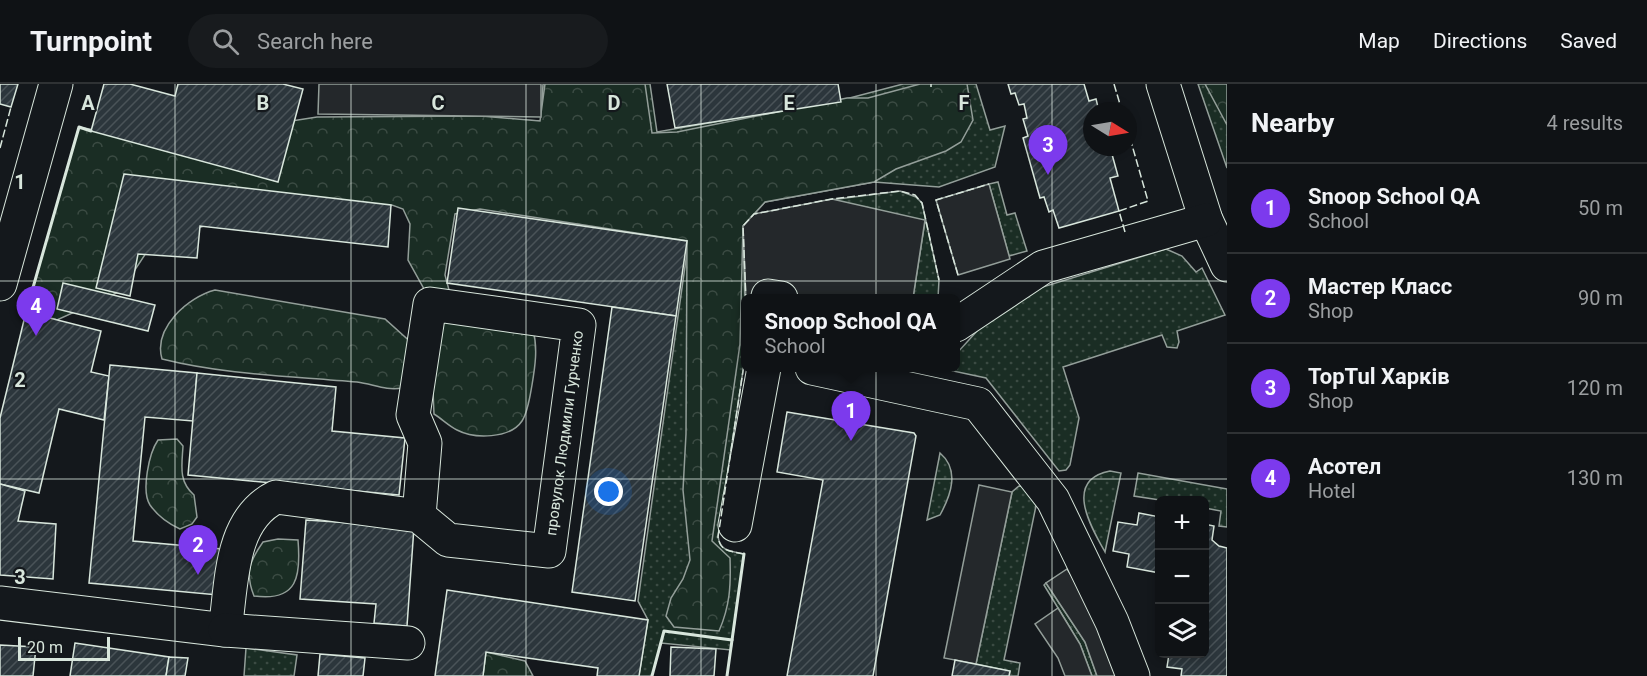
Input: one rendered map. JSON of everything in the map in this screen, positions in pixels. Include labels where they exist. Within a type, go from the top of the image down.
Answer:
[{"type":"street","points":[[0,284],[34,154],[56,84]]},
{"type":"street","points":[[1163,84],[1206,220],[1227,265]]},
{"type":"street","points":[[960,322],[1043,267],[1206,220]]},
{"type":"street","name":"провулок Людмили Гурченко","points":[[430,304],[579,324],[549,550],[448,540],[419,516],[425,442],[413,415],[430,304]]},
{"type":"street","points":[[735,525],[763,372]]},
{"type":"street","points":[[830,372],[978,404],[1053,500],[1112,622],[1133,676]]},
{"type":"street","points":[[225,630],[238,547],[245,523],[261,504],[276,497],[419,516]]},
{"type":"street","points":[[0,603],[225,630],[408,643]]},
{"type":"green space","points":[[543,84],[650,84],[657,132],[842,100],[903,84],[976,84],[990,130],[1005,126],[995,167],[939,187],[874,182],[765,202],[743,226],[745,294],[741,294],[741,372],[743,372],[718,536],[724,548],[744,554],[731,650],[661,643],[652,676],[639,676],[648,620],[638,601],[689,238],[461,206],[494,119],[541,121]]},
{"type":"green space","points":[[545,84],[645,84],[652,133],[677,132],[847,98],[868,98],[920,84],[967,84],[973,120],[961,142],[946,151],[896,169],[874,182],[765,202],[743,226],[740,344],[712,541],[730,558],[729,595],[726,613],[719,631],[674,627],[666,616],[671,598],[683,579],[690,560],[683,490],[686,434],[687,241],[480,209],[455,214],[445,275],[449,290],[462,308],[533,330],[535,337],[534,371],[524,417],[516,427],[491,436],[464,433],[434,414],[429,298],[408,260],[410,224],[403,209],[392,205],[371,221],[227,218],[152,244],[121,291],[57,320],[26,312],[79,127],[133,137],[266,125],[317,117],[481,116],[540,121]]},
{"type":"green space","points":[[1198,84],[1227,84],[1227,168]]},
{"type":"green space","points":[[1205,84],[1227,84],[1227,125]]},
{"type":"green space","points":[[998,182],[1007,215],[1015,213],[1027,251],[1009,256],[989,184]]},
{"type":"green space","points":[[900,191],[916,197],[922,203],[939,280],[938,294],[914,294],[925,221],[830,200]]},
{"type":"green space","points":[[1166,249],[1182,256],[1196,272],[1202,268],[1225,315],[1177,331],[1179,342],[1177,348],[1167,347],[1162,335],[1063,367],[1079,418],[1070,465],[1066,470],[1059,471],[986,378],[958,372],[960,372],[960,350],[1007,298]]},
{"type":"green space","points":[[215,290],[385,319],[415,346],[402,388],[390,389],[357,382],[234,372],[162,359],[161,347],[168,325],[194,299]]},
{"type":"green space","points":[[177,439],[183,446],[183,478],[194,495],[197,517],[192,524],[180,529],[153,509],[147,499],[146,491],[149,463],[158,440]]},
{"type":"green space","points":[[940,453],[950,467],[952,483],[940,515],[927,520]]},
{"type":"green space","points":[[1110,471],[1121,473],[1105,552],[1088,518],[1084,494],[1087,484],[1096,476]]},
{"type":"green space","points":[[1138,473],[1227,489],[1227,527],[1219,526],[1221,511],[1209,509],[1209,496],[1155,496],[1155,499],[1134,496]]},
{"type":"green space","points":[[1019,486],[1030,487],[1037,501],[1004,660],[1020,663],[1018,676],[1009,676],[1010,671],[976,664],[1012,492]]},
{"type":"green space","points":[[278,539],[298,540],[299,565],[294,584],[280,595],[254,596],[249,574],[254,556],[263,542]]},
{"type":"green space","points":[[1046,583],[1085,642],[1097,676],[1092,676],[1080,644],[1044,585]]},
{"type":"green space","points":[[246,648],[297,655],[294,676],[244,676]]},
{"type":"green space","points":[[486,652],[525,661],[533,676],[483,676]]},
{"type":"shaded area","points":[[319,84],[541,84],[541,117],[318,114]]},
{"type":"shaded area","points":[[989,184],[1010,259],[958,275],[936,200]]},
{"type":"shaded area","points":[[832,199],[925,220],[914,294],[746,294],[743,226],[754,214]]},
{"type":"shaded area","points":[[979,485],[1012,492],[976,664],[944,658]]},
{"type":"shaded area","points":[[1067,569],[1106,627],[1124,676],[1097,676],[1085,642],[1046,583]]},
{"type":"shaded area","points":[[1058,608],[1080,644],[1092,676],[1065,676],[1058,658],[1035,624]]},
{"type":"building","points":[[0,84],[18,84],[11,107],[0,104]]},
{"type":"building","points":[[104,84],[130,84],[175,96],[178,84],[283,84],[303,89],[278,182],[91,131]]},
{"type":"building","points":[[667,84],[838,84],[841,102],[675,128]]},
{"type":"building","points":[[1008,84],[1084,84],[1089,101],[1096,99],[1097,102],[1083,102],[1083,156],[1112,156],[1118,176],[1110,178],[1119,211],[1059,228],[1053,210],[1049,212],[1044,197],[1040,198],[1023,138],[1028,136],[1023,119],[1027,118],[1024,104],[1019,105],[1015,93],[1011,94]]},
{"type":"building","points":[[124,174],[391,205],[388,247],[200,226],[197,258],[138,254],[130,296],[96,288]]},
{"type":"building","points":[[458,208],[687,241],[676,316],[447,283]]},
{"type":"building","points":[[63,283],[155,305],[148,331],[57,309]]},
{"type":"building","points":[[612,307],[676,316],[635,601],[572,592]]},
{"type":"building","points":[[26,312],[101,331],[91,372],[109,376],[104,420],[59,409],[39,493],[0,484],[0,418]]},
{"type":"building","points":[[110,365],[197,373],[193,421],[145,417],[133,541],[222,549],[218,595],[89,583]]},
{"type":"building","points":[[197,373],[336,387],[332,431],[405,438],[399,495],[188,475]]},
{"type":"building","points":[[787,412],[914,433],[916,436],[873,676],[787,676],[823,480],[777,472]]},
{"type":"building","points":[[0,484],[25,491],[18,521],[56,524],[53,579],[0,575]]},
{"type":"building","points":[[1139,513],[1155,516],[1155,572],[1127,567],[1129,554],[1113,551],[1118,522],[1137,525]]},
{"type":"building","points":[[306,520],[414,527],[407,626],[374,623],[376,604],[300,599]]},
{"type":"building","points":[[1209,525],[1214,526],[1212,540],[1219,546],[1227,548],[1227,676],[1181,676],[1182,669],[1167,667],[1168,658],[1209,658]]},
{"type":"building","points":[[447,590],[648,620],[639,676],[597,676],[598,668],[486,652],[483,676],[435,676]]},
{"type":"building","points":[[75,643],[169,657],[166,676],[70,676]]},
{"type":"building","points":[[0,645],[36,647],[33,676],[0,676]]},
{"type":"building","points":[[671,647],[716,649],[714,676],[670,676]]},
{"type":"building","points":[[320,654],[365,658],[363,676],[318,676]]},
{"type":"building","points":[[169,657],[188,658],[185,676],[166,676]]},
{"type":"building","points":[[955,660],[1010,671],[1009,676],[952,676]]},
{"type":"fence","points":[[1114,84],[1119,102]]},
{"type":"fence","points":[[0,148],[11,107]]},
{"type":"fence","points":[[1125,232],[1119,211],[1148,201],[1135,156]]},
{"type":"fence","points":[[958,275],[936,200],[989,184]]},
{"type":"fence","points":[[746,294],[743,226],[754,214],[832,199],[900,191],[915,195],[922,203],[939,280]]},
{"type":"fence","points":[[743,372],[718,537],[724,548],[744,554]]},
{"type":"wall","points":[[26,312],[79,127],[91,131]]},
{"type":"wall","points":[[727,676],[744,554]]},
{"type":"wall","points":[[652,676],[664,631],[732,640]]},
{"type":"place","name":"TopTul Харків","points":[[1048,175]]},
{"type":"place","name":"Асотел","points":[[36,336]]},
{"type":"place","name":"Snoop School QA","points":[[851,441]]},
{"type":"place","name":"Мастер Класс","points":[[198,575]]}]
